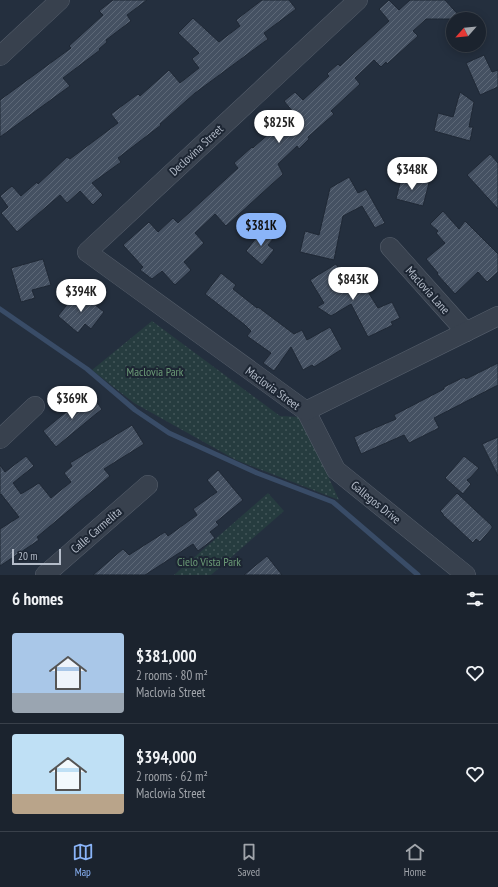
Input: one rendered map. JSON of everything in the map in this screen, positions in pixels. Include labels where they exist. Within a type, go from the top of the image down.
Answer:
[{"type":"street","points":[[0,56],[60,0]]},
{"type":"street","name":"Declovina Street","points":[[87,252],[358,0]]},
{"type":"street","name":"Maclovia Lane","points":[[390,247],[466,332]]},
{"type":"street","name":"Maclovia Street","points":[[87,252],[306,412],[498,316]]},
{"type":"street","points":[[0,439],[35,406]]},
{"type":"street","name":"Gallegos Drive","points":[[306,412],[336,470],[466,575]]},
{"type":"street","name":"Calle Carmelita","points":[[45,575],[148,485]]},
{"type":"green space","name":"Maclovia Park","points":[[152,321],[280,416],[301,417],[339,500],[236,460],[134,403],[92,370]]},
{"type":"green space","name":"Cielo Vista Park","points":[[268,493],[284,511],[211,575],[174,575]]},
{"type":"building","points":[[113,0],[147,0],[127,15],[131,21],[106,40],[107,42],[99,49],[100,50],[63,78],[70,86],[0,137],[0,100],[71,48],[69,46],[103,15],[99,11]]},
{"type":"building","points":[[262,0],[289,0],[296,9],[264,33],[268,39],[195,93],[160,124],[161,125],[118,158],[121,162],[92,183],[103,195],[93,205],[80,191],[67,203],[60,195],[17,232],[1,213],[8,207],[0,196],[12,186],[21,196],[37,182],[38,184],[67,157],[70,159],[118,123],[111,114],[138,94],[140,96],[169,70],[180,83],[199,68],[192,59],[199,53],[178,33],[193,18],[219,42],[240,26],[236,20]]},
{"type":"building","points":[[389,0],[399,10],[410,0],[445,0],[456,12],[446,12],[446,19],[426,19],[413,31],[418,36],[387,64],[386,62],[381,67],[374,60],[355,78],[360,84],[331,111],[334,114],[308,137],[309,139],[299,149],[297,146],[278,164],[283,174],[226,226],[215,214],[195,233],[204,243],[184,262],[191,270],[175,285],[162,271],[152,279],[140,270],[143,267],[123,245],[149,222],[158,232],[173,218],[178,223],[238,168],[234,163],[293,112],[284,101],[295,92],[303,100],[329,76],[327,74],[338,64],[340,66],[389,21],[379,9]]},
{"type":"building","points":[[484,55],[492,72],[498,70],[498,87],[480,95],[466,63]]},
{"type":"building","points":[[460,92],[474,102],[469,127],[473,127],[470,141],[434,131],[438,113],[453,117]]},
{"type":"building","points":[[490,154],[498,163],[498,209],[467,175]]},
{"type":"building","points":[[402,175],[429,183],[423,206],[396,199]]},
{"type":"building","points":[[349,177],[358,193],[366,189],[385,223],[375,228],[362,206],[343,216],[334,260],[300,252],[305,231],[319,235],[330,188]]},
{"type":"building","points":[[443,211],[459,229],[465,221],[498,254],[498,272],[487,282],[478,272],[455,294],[426,259],[445,243],[436,233],[438,231],[430,224]]},
{"type":"building","points":[[263,229],[274,238],[268,245],[274,250],[262,265],[246,251]]},
{"type":"building","points":[[43,259],[51,285],[32,290],[35,298],[21,302],[11,268]]},
{"type":"building","points":[[336,264],[349,285],[360,279],[378,308],[392,302],[400,318],[391,322],[393,325],[368,337],[351,304],[331,316],[317,307],[324,303],[310,280]]},
{"type":"building","points":[[221,273],[236,285],[233,289],[294,334],[302,330],[307,340],[330,327],[342,349],[314,367],[312,365],[303,370],[291,347],[274,371],[263,363],[271,353],[247,336],[251,331],[245,325],[205,294]]},
{"type":"building","points":[[78,291],[104,312],[91,329],[85,324],[78,333],[58,316]]},
{"type":"building","points":[[498,363],[498,385],[434,418],[439,428],[409,443],[404,435],[361,454],[354,437],[396,419],[394,415],[444,389],[444,387],[464,377],[466,379]]},
{"type":"building","points":[[89,393],[102,409],[56,447],[43,431]]},
{"type":"building","points":[[132,425],[144,444],[104,469],[110,476],[37,537],[39,540],[0,566],[0,529],[19,517],[1,494],[0,495],[0,465],[5,472],[26,456],[34,466],[13,483],[21,494],[39,483],[51,498],[71,482],[64,473],[72,466],[70,463]]},
{"type":"building","points":[[498,437],[498,476],[482,444]]},
{"type":"building","points":[[464,456],[479,468],[467,480],[471,484],[463,494],[445,478]]},
{"type":"building","points":[[218,470],[243,500],[216,522],[219,525],[210,532],[215,538],[198,551],[193,544],[145,575],[93,575],[123,549],[129,555],[165,532],[168,536],[197,515],[193,509],[217,492],[207,480]]},
{"type":"building","points":[[457,493],[492,526],[480,542],[476,539],[473,543],[440,511]]},
{"type":"building","points":[[267,556],[282,575],[244,575]]},
{"type":"waterway","points":[[0,309],[87,369],[135,410],[169,433],[257,473],[333,502],[418,575]]}]
